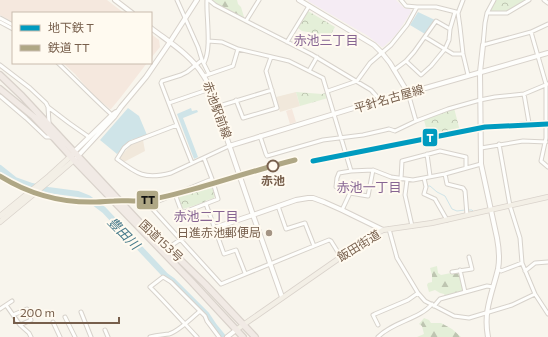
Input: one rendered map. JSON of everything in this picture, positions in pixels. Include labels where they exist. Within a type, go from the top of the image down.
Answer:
[{"type":"highway","name":"国道153号","points":[[0,75],[49,125],[74,156],[243,337]]},
{"type":"highway","name":"国道153号","points":[[0,88],[34,117],[74,156],[144,227],[205,284],[255,337]]},
{"type":"main road","points":[[0,222],[74,156]]},
{"type":"main road","points":[[0,216],[50,177]]},
{"type":"main road","name":"飯田街道","points":[[235,330],[383,230],[447,220],[548,197]]},
{"type":"street","points":[[116,0],[131,12]]},
{"type":"street","points":[[177,0],[198,47],[207,75],[233,66],[238,48]]},
{"type":"street","points":[[74,156],[90,137],[118,110],[146,77],[197,0]]},
{"type":"street","points":[[208,0],[215,5],[312,54],[371,90],[380,100]]},
{"type":"street","points":[[192,163],[161,83],[181,75],[206,59],[208,41],[208,0]]},
{"type":"street","points":[[246,21],[259,0]]},
{"type":"street","points":[[299,0],[374,45],[382,53],[390,62],[408,93],[416,121]]},
{"type":"street","points":[[401,0],[406,6],[436,7],[457,13]]},
{"type":"street","points":[[406,61],[421,75],[431,66],[445,49],[450,29],[462,0]]},
{"type":"street","points":[[488,337],[487,312],[500,258],[499,246],[481,164],[480,72],[487,12],[494,0]]},
{"type":"street","points":[[487,12],[507,13],[529,0]]},
{"type":"street","points":[[544,0],[548,3]]},
{"type":"street","points":[[287,42],[309,6]]},
{"type":"street","points":[[328,91],[357,81],[370,63],[391,44],[407,25],[417,7]]},
{"type":"street","points":[[457,13],[463,54],[468,75]]},
{"type":"street","points":[[0,18],[12,24]]},
{"type":"street","points":[[394,70],[406,61],[414,52],[436,21],[450,29]]},
{"type":"street","points":[[0,22],[12,28]]},
{"type":"street","points":[[483,45],[531,32],[548,24]]},
{"type":"street","name":"赤池駅前線","points":[[152,29],[170,42],[207,75],[210,89],[229,146],[282,297]]},
{"type":"street","points":[[531,32],[547,84],[546,142],[541,161],[548,168]]},
{"type":"street","points":[[425,37],[453,54],[463,54]]},
{"type":"street","points":[[208,41],[222,42],[238,48],[289,61],[323,78],[351,171]]},
{"type":"street","name":"平針名古屋線","points":[[229,146],[380,100],[548,53]]},
{"type":"street","points":[[236,100],[243,118],[277,108],[266,71],[272,56]]},
{"type":"street","points":[[309,71],[317,57]]},
{"type":"street","points":[[59,64],[112,115]]},
{"type":"street","points":[[0,65],[30,88],[46,103],[48,107],[69,124],[90,137]]},
{"type":"street","points":[[260,136],[267,156],[323,140],[363,135],[389,129],[395,131],[448,109],[495,97],[524,94],[547,84]]},
{"type":"street","points":[[169,103],[210,89]]},
{"type":"street","points":[[216,107],[272,90]]},
{"type":"street","points":[[524,94],[529,123]]},
{"type":"street","points":[[0,96],[46,137],[54,138]]},
{"type":"street","points":[[48,107],[49,125]]},
{"type":"street","points":[[74,156],[114,117],[118,110]]},
{"type":"street","points":[[481,128],[529,123],[547,124]]},
{"type":"street","points":[[177,125],[130,143],[124,148],[116,159],[135,171],[147,176],[161,175],[171,173],[229,146]]},
{"type":"street","points":[[481,148],[523,141],[546,142]]},
{"type":"street","points":[[499,144],[510,206],[520,238],[522,263],[534,294],[548,314]]},
{"type":"street","points":[[401,179],[402,161],[440,151],[466,157],[466,167]]},
{"type":"street","points":[[427,154],[430,176]]},
{"type":"street","points":[[175,194],[182,213],[218,199],[204,158]]},
{"type":"street","points":[[372,170],[368,196],[350,193],[336,188],[339,174],[351,171],[372,170],[391,177],[413,180],[445,174],[481,164]]},
{"type":"street","points":[[445,174],[447,184],[463,188],[465,191],[467,215]]},
{"type":"street","points":[[424,178],[426,187],[424,194],[435,199],[447,220]]},
{"type":"street","points":[[212,179],[149,205],[220,284],[329,240],[341,257]]},
{"type":"street","points":[[407,180],[405,195],[412,226]]},
{"type":"street","points":[[342,210],[350,193]]},
{"type":"street","points":[[168,248],[181,239],[296,200],[308,198],[313,198],[324,202],[383,230]]},
{"type":"street","points":[[206,204],[224,254],[236,250],[246,273]]},
{"type":"street","points":[[278,206],[286,229],[306,223],[314,246]]},
{"type":"street","points":[[389,229],[397,258],[418,293],[425,301],[454,316],[469,318],[512,305],[534,294]]},
{"type":"street","points":[[452,272],[472,268],[469,257]]},
{"type":"street","points":[[525,270],[535,263],[548,262]]},
{"type":"street","points":[[498,269],[502,271],[522,263]]},
{"type":"street","points":[[460,270],[465,292]]},
{"type":"street","points":[[197,337],[150,287],[163,277],[171,282],[205,316],[219,337]]},
{"type":"street","points":[[378,337],[392,327],[429,308],[440,299],[487,286],[493,287]]},
{"type":"street","points":[[378,325],[374,315],[375,314],[408,300],[418,293]]},
{"type":"street","points":[[0,309],[12,301]]},
{"type":"street","points":[[6,305],[20,325],[29,333],[31,337]]},
{"type":"street","points":[[13,315],[27,309],[31,320],[20,325]]},
{"type":"street","points":[[150,337],[157,334],[172,335],[200,311]]},
{"type":"street","points":[[81,312],[91,337]]},
{"type":"street","points":[[66,318],[75,337]]},
{"type":"street","points":[[53,322],[60,337]]},
{"type":"street","points":[[106,330],[108,337]]},
{"type":"street","points":[[227,337],[235,330]]},
{"type":"shaded area","points":[[0,0],[107,0],[123,12],[12,12],[12,21],[0,15]]},
{"type":"shaded area","points":[[396,0],[404,8],[410,9],[411,12],[398,32],[382,47],[368,36],[308,1]]},
{"type":"shaded area","points":[[418,12],[435,20],[425,34],[410,25]]},
{"type":"shaded area","points":[[152,35],[159,40],[160,47],[152,57]]},
{"type":"shaded area","points":[[64,64],[146,64],[111,109],[92,94]]},
{"type":"shaded area","points":[[296,92],[300,106],[280,112],[276,97]]},
{"type":"shaded area","points":[[128,108],[139,116],[147,135],[131,140],[117,154],[100,140]]},
{"type":"shaded area","points":[[191,108],[192,111],[197,110],[198,112],[183,118],[198,157],[194,159],[177,114]]},
{"type":"shaded area","points":[[292,109],[296,122],[290,124],[286,111]]},
{"type":"shaded area","points":[[143,140],[145,151],[124,162],[120,159],[120,157],[131,145]]},
{"type":"green space","points":[[212,0],[237,0],[244,17],[242,19],[216,4]]},
{"type":"green space","points":[[494,0],[528,0],[507,12],[489,12]]},
{"type":"green space","points":[[308,11],[335,27],[327,41],[313,33],[302,31],[298,28]]},
{"type":"green space","points":[[296,92],[326,93],[328,98],[300,106]]},
{"type":"green space","points":[[454,108],[460,131],[429,139],[424,120]]},
{"type":"green space","points":[[274,176],[278,179],[278,184],[267,188],[264,187],[262,183],[263,179]]},
{"type":"green space","points":[[208,181],[210,182],[215,196],[214,198],[183,209],[177,195]]},
{"type":"green space","points":[[437,266],[438,273],[441,275],[456,272],[459,273],[463,291],[445,296],[444,294],[435,290],[429,292],[427,285],[428,283],[432,282],[430,268]]},
{"type":"green space","points":[[424,318],[429,320],[431,323],[441,323],[452,329],[461,337],[417,337],[424,334],[422,326],[419,324]]},
{"type":"waterway","name":"豊田川","points":[[0,168],[15,180],[48,190],[78,194],[88,198],[104,210],[166,276],[206,314],[223,337]]},
{"type":"waterway","points":[[427,186],[430,186],[445,196],[452,209],[457,211],[465,210]]},
{"type":"waterway","points":[[469,210],[474,212]]},
{"type":"metro line","name":"T","points":[[313,161],[485,127],[548,124]]},
{"type":"rail line","name":"TT","points":[[0,176],[22,188],[58,199],[83,202],[139,201],[155,199],[201,187],[295,160]]},
{"type":"place","name":"赤池","points":[[273,166]]},
{"type":"place","name":"日進赤池郵便局","points":[[269,233]]},
{"type":"district","name":"赤池三丁目","points":[[326,40]]},
{"type":"district","name":"赤池一丁目","points":[[369,187]]},
{"type":"district","name":"赤池二丁目","points":[[206,216]]}]
